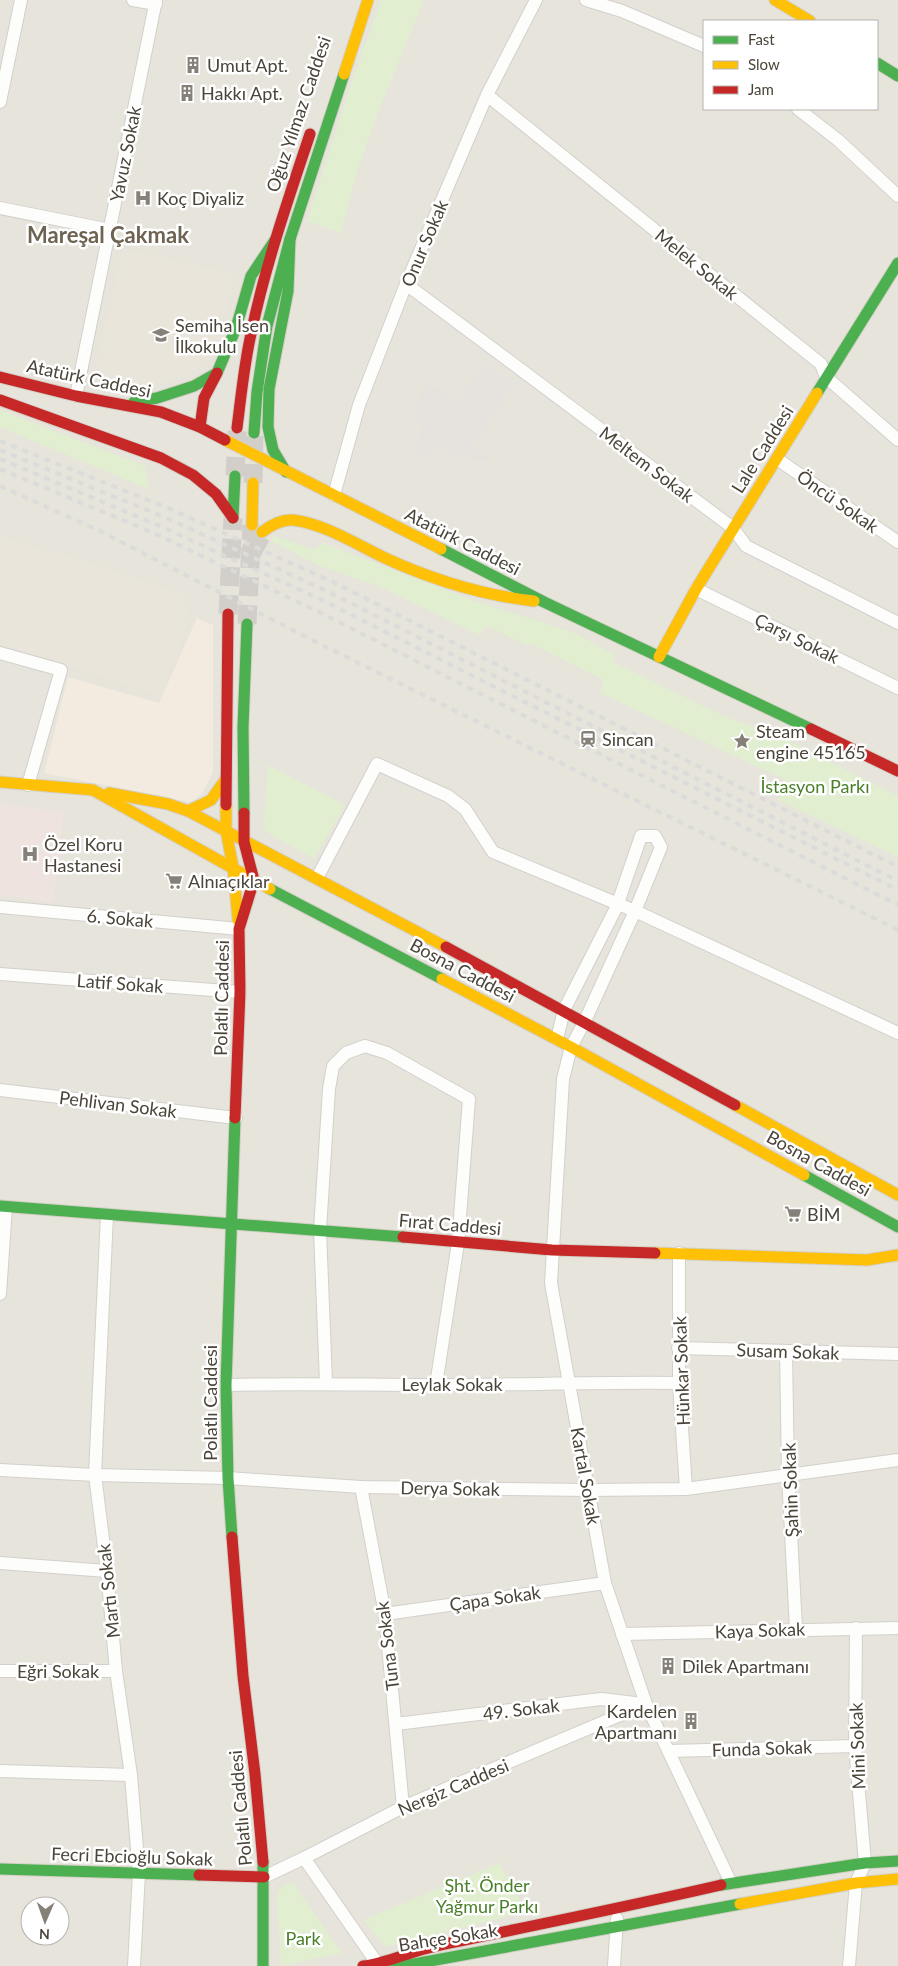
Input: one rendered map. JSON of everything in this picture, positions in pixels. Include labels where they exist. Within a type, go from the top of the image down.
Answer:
[{"type":"street","points":[[0,102],[21,0]]},
{"type":"street","points":[[133,0],[156,2]]},
{"type":"street","name":"Oğuz Yılmaz Caddesi","points":[[290,239],[368,0]]},
{"type":"street","name":"Onur Sokak","points":[[334,495],[359,405],[406,284],[487,96],[536,0]]},
{"type":"street","points":[[586,0],[622,11],[703,46]]},
{"type":"street","points":[[775,0],[808,20]]},
{"type":"street","name":"Yavuz Sokak","points":[[76,396],[156,2]]},
{"type":"street","points":[[878,64],[898,76]]},
{"type":"street","name":"Melek Sokak","points":[[487,96],[821,364],[826,377],[898,440]]},
{"type":"street","points":[[799,110],[838,140],[898,196]]},
{"type":"street","name":"Oğuz Yılmaz Caddesi","points":[[275,240],[314,124]]},
{"type":"street","points":[[0,208],[110,230]]},
{"type":"street","points":[[254,433],[267,326],[290,239]]},
{"type":"street","points":[[286,472],[273,450],[270,435],[269,389],[288,291],[290,239]]},
{"type":"street","points":[[200,427],[200,413],[204,393],[217,372],[236,328],[251,276],[275,240]]},
{"type":"street","points":[[237,428],[243,373],[275,240]]},
{"type":"street","name":"Lale Caddesi","points":[[659,657],[696,588],[898,263]]},
{"type":"street","name":"Meltem Sokak","points":[[406,284],[733,528],[746,546],[898,623]]},
{"type":"street","points":[[119,403],[157,398],[194,386],[217,372]]},
{"type":"street","name":"Atatürk Caddesi","points":[[0,377],[76,396],[161,412],[200,427],[544,602],[898,771]]},
{"type":"street","points":[[0,400],[161,458],[193,475],[216,494],[233,518],[235,476]]},
{"type":"street","name":"Öncü Sokak","points":[[777,459],[898,542]]},
{"type":"street","points":[[252,525],[253,483]]},
{"type":"street","points":[[262,532],[275,522],[291,520],[308,524],[387,559],[465,590],[508,599],[544,602]]},
{"type":"street","name":"Çarşı Sokak","points":[[696,588],[898,688]]},
{"type":"street","points":[[228,614],[226,831],[239,929]]},
{"type":"street","points":[[247,624],[243,727],[244,842],[254,880]]},
{"type":"street","points":[[0,654],[61,670],[28,785]]},
{"type":"street","points":[[317,878],[377,764],[448,796],[465,809],[493,852],[635,912],[898,1033]]},
{"type":"street","points":[[188,811],[206,804],[217,795],[226,779]]},
{"type":"street","name":"Bosna Caddesi","points":[[0,782],[93,790],[168,804],[188,811],[564,1010],[584,1023],[898,1195]]},
{"type":"street","name":"Bosna Caddesi","points":[[93,790],[254,880],[557,1039],[898,1227]]},
{"type":"street","name":"Kartal Sokak","points":[[617,906],[641,836],[655,836],[661,847],[635,912],[571,1047],[563,1079],[551,1283],[605,1583],[646,1704],[731,1883]]},
{"type":"street","name":"Polatlı Caddesi","points":[[254,880],[239,929],[240,992],[226,1385],[228,1478],[243,1676],[255,1774],[264,1877],[263,1966]]},
{"type":"street","points":[[557,1039],[564,1010],[617,906]]},
{"type":"street","name":"6. Sokak","points":[[0,907],[239,929]]},
{"type":"street","name":"Latif Sokak","points":[[0,974],[240,992]]},
{"type":"street","points":[[326,1383],[320,1230],[328,1088],[333,1066],[346,1052],[365,1046],[387,1053],[470,1099],[458,1243],[436,1385]]},
{"type":"street","name":"Pehlivan Sokak","points":[[0,1090],[236,1118]]},
{"type":"street","points":[[0,1294],[3,1207]]},
{"type":"street","name":"Fırat Caddesi","points":[[3,1207],[320,1230],[552,1250],[867,1260],[898,1255]]},
{"type":"street","name":"Martı Sokak","points":[[107,1215],[95,1475],[107,1571],[116,1671],[131,1775],[139,1874],[134,1966]]},
{"type":"street","name":"Hünkar Sokak","points":[[679,1253],[679,1383],[686,1489]]},
{"type":"street","name":"Susam Sokak","points":[[678,1348],[898,1354]]},
{"type":"street","name":"Şahin Sokak","points":[[786,1350],[788,1476],[796,1630]]},
{"type":"street","name":"Leylak Sokak","points":[[226,1385],[326,1383],[436,1385],[570,1382],[679,1383]]},
{"type":"street","name":"Derya Sokak","points":[[0,1470],[95,1475],[228,1478],[361,1487],[589,1490],[686,1489],[898,1460]]},
{"type":"street","name":"Tuna Sokak","points":[[361,1487],[385,1614],[403,1808]]},
{"type":"street","points":[[0,1563],[107,1571]]},
{"type":"street","name":"Çapa Sokak","points":[[385,1614],[605,1583]]},
{"type":"street","name":"Mini Sokak","points":[[856,1628],[855,1746],[864,1863]]},
{"type":"street","name":"Kaya Sokak","points":[[622,1634],[898,1628]]},
{"type":"street","name":"Eğri Sokak","points":[[0,1671],[116,1671]]},
{"type":"street","name":"49. Sokak","points":[[396,1724],[601,1699],[646,1704]]},
{"type":"street","name":"Nergiz Caddesi","points":[[264,1877],[403,1808],[646,1704]]},
{"type":"street","name":"Funda Sokak","points":[[669,1751],[855,1746]]},
{"type":"street","points":[[0,1771],[131,1775]]},
{"type":"street","points":[[304,1858],[379,1965]]},
{"type":"street","name":"Bahçe Sokak","points":[[379,1965],[419,1949],[618,1909],[731,1883],[864,1863],[898,1860]]},
{"type":"street","points":[[849,1966],[856,1883],[864,1863]]},
{"type":"street","name":"Fecri Ebcioğlu Sokak","points":[[0,1869],[264,1877]]},
{"type":"street","name":"Bahçe Sokak","points":[[379,1965],[414,1964],[856,1883],[898,1879]]},
{"type":"street","points":[[614,1966],[618,1909]]},
{"type":"street","points":[[363,1966],[379,1965]]},
{"type":"shaded area","points":[[0,0],[898,0],[898,1966],[0,1966]]},
{"type":"shaded area","name":"Semiha İsen İlkokulu","points":[[123,249],[234,274],[225,318],[214,353],[206,364],[195,371],[156,385],[135,388],[92,383]]},
{"type":"shaded area","points":[[486,361],[489,366],[517,383],[473,444],[489,457],[482,463],[463,454],[459,459],[434,446],[426,459],[414,454],[422,425],[412,421],[424,385],[438,389],[459,402]]},
{"type":"shaded area","points":[[2,536],[184,594],[190,620],[160,697],[0,644],[0,541]]},
{"type":"shaded area","points":[[197,618],[213,625],[213,773],[201,795],[190,802],[44,773],[68,677],[159,703]]},
{"type":"shaded area","name":"Özel Koru Hastanesi","points":[[0,804],[64,812],[53,902],[0,895]]},
{"type":"green space","points":[[381,0],[424,0],[379,110],[358,168],[341,233],[307,221],[348,93]]},
{"type":"green space","points":[[0,410],[145,466],[149,489],[0,427]]},
{"type":"green space","name":"İstasyon Parkı","points":[[274,536],[315,550],[323,543],[472,600],[575,633],[615,655],[613,662],[726,717],[775,734],[898,796],[898,857],[778,800],[786,780],[600,693],[604,680],[530,643],[527,645],[486,626],[480,635],[381,587],[318,565],[271,541]]},
{"type":"green space","points":[[268,765],[345,805],[314,859],[264,829]]},
{"type":"green space","name":"Şht. Önder Yağmur Parkı","points":[[499,1863],[526,1912],[384,1946],[364,1920]]},
{"type":"green space","name":"Park","points":[[293,1883],[342,1953],[281,1966],[278,1891],[287,1884]]},
{"type":"tunnel","points":[[235,476],[237,431]]},
{"type":"tunnel","points":[[253,483],[254,433]]},
{"type":"tunnel","points":[[228,614],[233,518]]},
{"type":"tunnel","points":[[247,624],[252,525]]},
{"type":"tunnel","points":[[250,554],[262,532]]},
{"type":"railway","points":[[0,441],[168,508],[333,582],[898,867]]},
{"type":"railway","points":[[0,450],[164,517],[329,592],[898,881]]},
{"type":"railway","points":[[0,459],[160,526],[326,602],[898,890]]},
{"type":"railway","points":[[0,469],[156,534],[323,614],[898,905]]},
{"type":"railway","points":[[0,486],[100,531],[314,641],[898,930]]},
{"type":"traffic: fast","points":[[878,64],[898,76]]},
{"type":"traffic: fast","points":[[254,433],[257,392],[267,326],[290,239],[344,74]]},
{"type":"traffic: fast","points":[[286,472],[273,450],[268,427],[269,389],[288,291],[290,239]]},
{"type":"traffic: fast","points":[[134,402],[157,398],[194,386],[217,373],[236,328],[251,276],[275,240]]},
{"type":"traffic: fast","points":[[817,393],[898,263]]},
{"type":"traffic: fast","points":[[233,518],[235,476]]},
{"type":"traffic: fast","points":[[441,549],[544,602],[811,729]]},
{"type":"traffic: fast","points":[[244,813],[243,727],[247,624]]},
{"type":"traffic: fast","points":[[270,889],[442,979]]},
{"type":"traffic: fast","points":[[232,1537],[228,1478],[226,1385],[235,1118]]},
{"type":"traffic: fast","points":[[804,1175],[898,1227]]},
{"type":"traffic: fast","points":[[0,1206],[403,1237]]},
{"type":"traffic: fast","points":[[721,1885],[865,1863],[898,1861]]},
{"type":"traffic: fast","points":[[263,1862],[263,1966]]},
{"type":"traffic: fast","points":[[0,1869],[199,1875]]},
{"type":"traffic: fast","points":[[395,1964],[414,1964],[740,1904]]},
{"type":"traffic: slow","points":[[344,74],[368,0]]},
{"type":"traffic: slow","points":[[775,0],[808,20]]},
{"type":"traffic: slow","points":[[659,657],[696,589],[817,393]]},
{"type":"traffic: slow","points":[[225,440],[441,549]]},
{"type":"traffic: slow","points":[[252,525],[253,483]]},
{"type":"traffic: slow","points":[[262,532],[284,520],[305,522],[329,530],[385,558],[439,580],[476,591],[534,601]]},
{"type":"traffic: slow","points":[[188,811],[211,800],[226,779]]},
{"type":"traffic: slow","points":[[0,782],[93,790],[270,889]]},
{"type":"traffic: slow","points":[[109,793],[168,804],[188,811],[446,947]]},
{"type":"traffic: slow","points":[[226,805],[226,831],[233,867],[238,920]]},
{"type":"traffic: slow","points":[[442,979],[571,1047],[804,1175]]},
{"type":"traffic: slow","points":[[735,1105],[898,1195]]},
{"type":"traffic: slow","points":[[655,1253],[867,1260],[898,1255]]},
{"type":"traffic: slow","points":[[740,1904],[856,1883],[898,1879]]},
{"type":"traffic: jam","points":[[237,428],[246,357],[263,283],[310,134]]},
{"type":"traffic: jam","points":[[200,427],[204,398],[217,373]]},
{"type":"traffic: jam","points":[[0,377],[76,396],[161,412],[200,427],[225,440]]},
{"type":"traffic: jam","points":[[0,400],[161,458],[193,475],[216,494],[233,518]]},
{"type":"traffic: jam","points":[[226,805],[228,614]]},
{"type":"traffic: jam","points":[[811,729],[898,771]]},
{"type":"traffic: jam","points":[[235,1118],[240,992],[239,929],[254,880],[244,842],[244,813]]},
{"type":"traffic: jam","points":[[446,947],[735,1105]]},
{"type":"traffic: jam","points":[[403,1237],[552,1250],[655,1253]]},
{"type":"traffic: jam","points":[[232,1537],[243,1676],[263,1862]]},
{"type":"traffic: jam","points":[[199,1875],[264,1877]]},
{"type":"traffic: jam","points":[[363,1966],[436,1946],[721,1885]]},
{"type":"place","name":"Umut Apt.","points":[[193,65]]},
{"type":"place","name":"Hakkı Apt.","points":[[187,93]]},
{"type":"place","name":"Koç Diyaliz","points":[[143,198]]},
{"type":"place","name":"Semiha İsen İlkokulu","points":[[161,335]]},
{"type":"place","name":"Sincan","points":[[588,739]]},
{"type":"place","name":"Steam engine 45165","points":[[742,741]]},
{"type":"place","name":"Özel Koru Hastanesi","points":[[30,854]]},
{"type":"place","name":"Alnıaçıklar","points":[[174,881]]},
{"type":"place","name":"BİM","points":[[793,1214]]},
{"type":"place","name":"Dilek Apartmanı","points":[[668,1666]]},
{"type":"place","name":"Kardelen Apartmanı","points":[[691,1721]]},
{"type":"district","name":"Mareşal Çakmak","points":[[108,234]]}]
